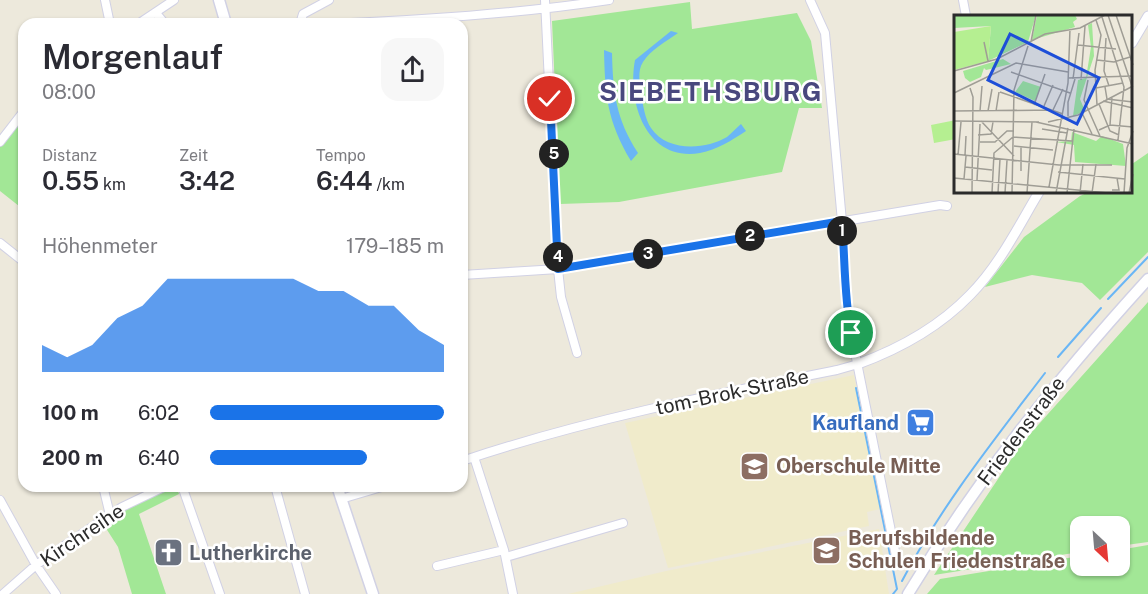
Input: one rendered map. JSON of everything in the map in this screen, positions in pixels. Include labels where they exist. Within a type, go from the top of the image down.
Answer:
[{"type":"main road","points":[[219,0],[224,18]]},
{"type":"main road","name":"Friedenstraße","points":[[908,594],[967,502],[1029,416],[1148,279]]},
{"type":"main road","points":[[339,492],[373,594]]},
{"type":"street","points":[[105,0],[109,18]]},
{"type":"street","points":[[148,18],[174,0]]},
{"type":"street","points":[[302,18],[303,14],[329,0]]},
{"type":"street","points":[[545,0],[558,269],[561,297],[577,353]]},
{"type":"street","points":[[460,18],[609,0]]},
{"type":"street","points":[[810,0],[825,33],[842,221],[847,314],[897,561]]},
{"type":"street","points":[[963,0],[966,15]]},
{"type":"street","points":[[156,13],[160,18]]},
{"type":"street","points":[[1133,40],[1148,16]]},
{"type":"street","points":[[0,141],[18,118]]},
{"type":"street","name":"tom-Brok-Straße","points":[[468,459],[678,402],[837,370],[891,351],[923,332],[970,295],[993,267],[1039,194]]},
{"type":"street","points":[[468,275],[558,269],[940,205],[947,206]]},
{"type":"street","points":[[0,243],[18,257]]},
{"type":"street","points":[[474,457],[505,554],[513,594]]},
{"type":"street","points":[[104,492],[110,515]]},
{"type":"street","name":"Kirchreihe","points":[[3,594],[36,565],[122,507],[153,492]]},
{"type":"street","points":[[184,492],[220,594]]},
{"type":"street","points":[[277,492],[305,594]]},
{"type":"street","points":[[341,499],[365,492]]},
{"type":"street","points":[[0,500],[36,565],[56,594]]},
{"type":"street","points":[[437,566],[505,554],[623,523]]},
{"type":"shaded area","name":"Oberschule Mitte","points":[[854,375],[880,509],[867,512],[869,526],[668,568],[625,423]]},
{"type":"shaded area","name":"Berufsbildende Schulen Friedenstraße","points":[[879,529],[889,594],[568,594],[666,571]]},
{"type":"green space","points":[[690,2],[692,29],[797,13],[811,41],[822,108],[799,108],[782,172],[619,202],[560,204],[552,21]]},
{"type":"green space","points":[[954,120],[954,139],[934,143],[931,125]]},
{"type":"green space","points":[[18,122],[18,205],[0,191],[0,146]]},
{"type":"green space","points":[[1148,153],[1148,252],[1100,300],[1082,283],[1032,275],[985,287],[1024,237],[1080,196],[1084,194],[1133,194],[1133,163]]},
{"type":"green space","points":[[1148,302],[1148,542],[1130,544],[1130,516],[1070,516],[1070,554],[934,575],[1022,443]]},
{"type":"green space","points":[[159,492],[178,492],[179,494],[139,514],[166,594],[132,594],[118,547],[102,522]]},
{"type":"green space","points":[[1148,545],[1148,594],[927,594],[940,579],[1070,558],[1070,576],[1130,576],[1130,548]]},
{"type":"water","points":[[671,31],[678,33],[650,54],[640,69],[640,85],[646,116],[651,128],[658,136],[676,145],[698,146],[718,141],[727,137],[741,124],[746,131],[706,152],[681,153],[666,148],[654,139],[644,126],[638,110],[634,94],[635,60]]},
{"type":"water","points":[[604,50],[612,53],[613,81],[620,117],[638,153],[631,161],[612,120],[605,81]]},
{"type":"waterway","points":[[1108,299],[1148,257]]},
{"type":"waterway","points":[[1058,357],[1101,308]]},
{"type":"waterway","points":[[902,581],[951,500],[1045,373]]},
{"type":"waterway","points":[[856,388],[897,589],[893,594]]},
{"type":"place","name":"Kaufland","points":[[920,423]]},
{"type":"place","name":"Oberschule Mitte","points":[[755,466]]},
{"type":"place","name":"Berufsbildende Schulen Friedenstraße","points":[[827,550]]},
{"type":"place","name":"Lutherkirche","points":[[168,553]]},
{"type":"district","name":"SIEBETHSBURG","points":[[711,92]]},
{"type":"route","points":[[550,99],[558,269],[842,221],[845,292],[851,333]]}]
